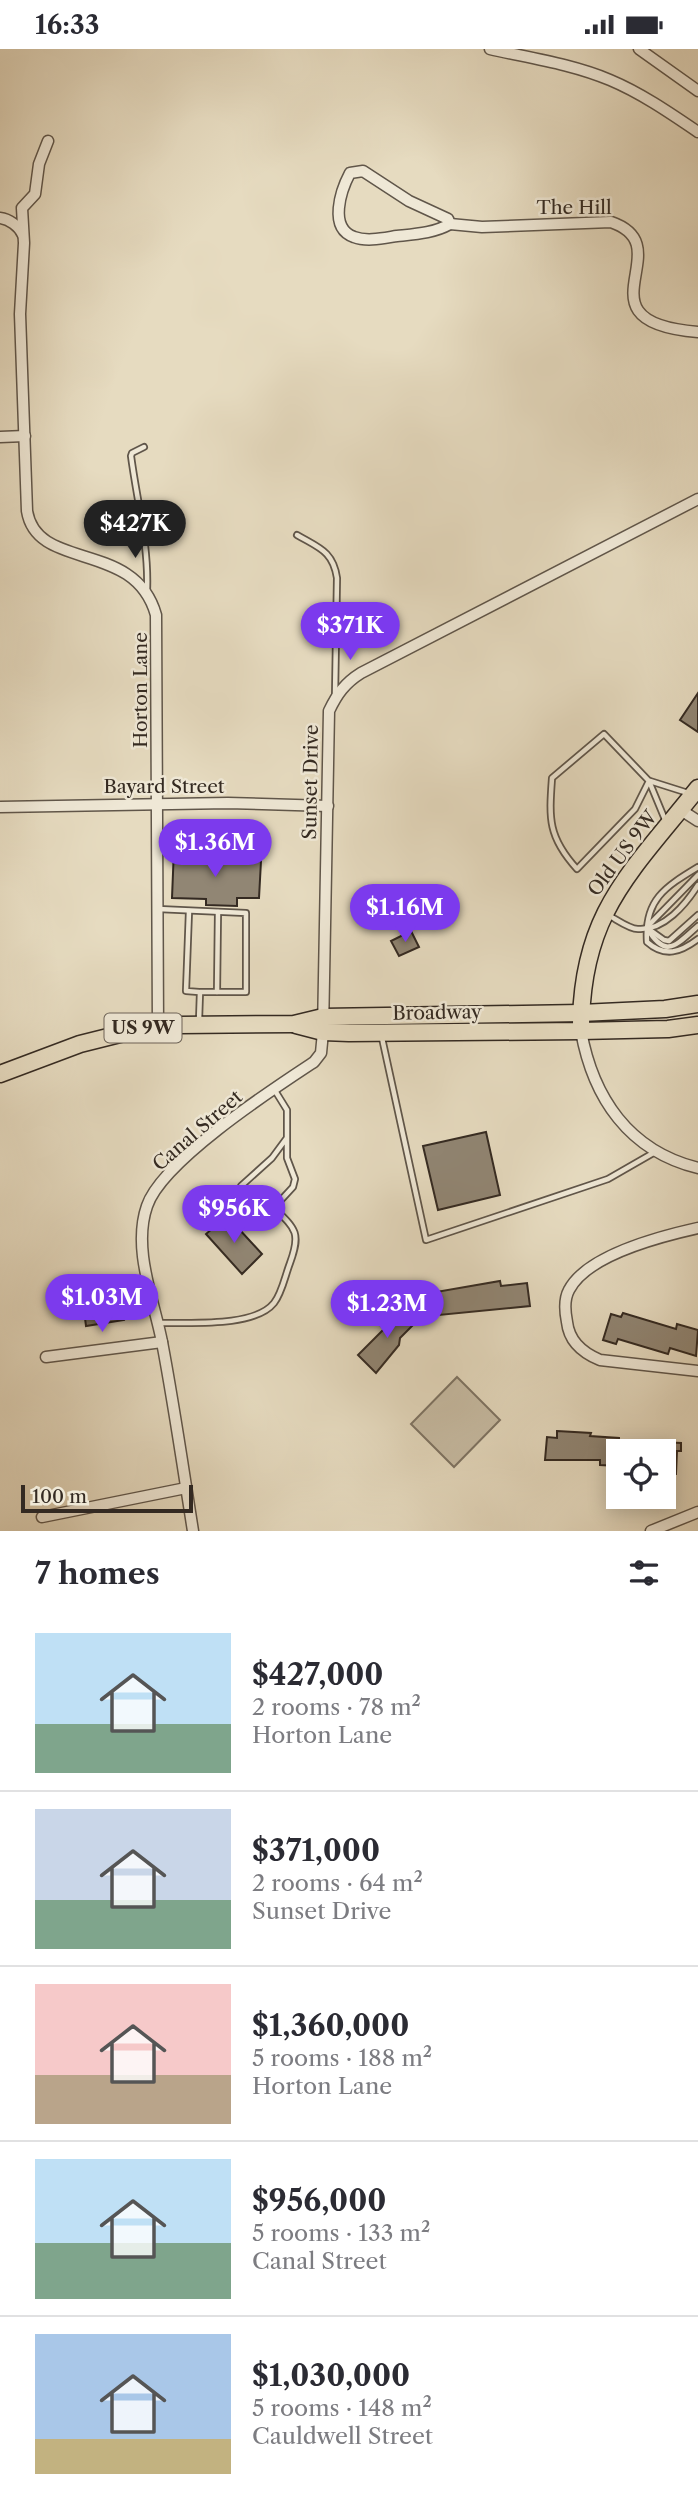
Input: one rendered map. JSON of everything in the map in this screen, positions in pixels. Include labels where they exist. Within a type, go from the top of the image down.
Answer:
[{"type":"main road","name":"Old US 9W","points":[[581,1031],[580,1013],[585,966],[604,913],[631,871],[696,791]]},
{"type":"main road","name":"US 9W","points":[[580,1013],[665,1009],[698,1004]]},
{"type":"main road","name":"Broadway","points":[[0,1074],[99,1038],[158,1026],[323,1024],[580,1013]]},
{"type":"main road","name":"Broadway","points":[[323,1024],[382,1034],[581,1031]]},
{"type":"main road","name":"US 9W","points":[[581,1031],[668,1029],[698,1025]]},
{"type":"street","points":[[490,49],[582,70],[610,80],[648,100],[698,132]]},
{"type":"street","points":[[639,49],[698,91]]},
{"type":"street","points":[[48,141],[39,164],[35,194],[22,208],[20,314],[27,511],[33,531],[48,543],[119,568],[147,592]]},
{"type":"street","name":"The Hill","points":[[450,224],[448,219],[409,201],[363,171],[350,173],[342,187],[340,221],[346,233],[356,238],[429,233],[450,224],[482,227],[611,222],[621,225],[638,244],[640,254],[632,298],[637,312],[648,321],[683,331],[698,332]]},
{"type":"street","points":[[0,218],[20,229],[23,235]]},
{"type":"street","points":[[0,437],[25,436]]},
{"type":"street","points":[[335,697],[347,682],[361,673],[698,499]]},
{"type":"street","name":"Horton Lane","points":[[147,592],[153,604],[158,632],[158,1026]]},
{"type":"street","name":"Sunset Drive","points":[[323,1024],[329,711],[335,697]]},
{"type":"street","name":"Bayard Street","points":[[0,807],[158,804],[328,806]]},
{"type":"street","points":[[681,810],[698,821]]},
{"type":"street","name":"Canal Street","points":[[193,1531],[162,1342],[144,1258],[143,1229],[147,1206],[154,1191],[179,1164],[221,1128],[314,1062],[321,1052],[323,1024]]},
{"type":"street","points":[[581,1031],[587,1063],[596,1087],[616,1115],[655,1152],[698,1168]]},
{"type":"street","points":[[698,1228],[656,1237],[597,1264],[572,1285],[565,1310],[571,1338],[588,1355],[600,1360],[698,1371]]},
{"type":"street","points":[[46,1357],[162,1342]]},
{"type":"street","points":[[42,1517],[186,1488]]},
{"type":"street","points":[[651,1531],[698,1512]]},
{"type":"lane","points":[[144,447],[131,456],[139,516],[147,550],[147,592]]},
{"type":"lane","points":[[297,535],[325,551],[335,561],[335,697]]},
{"type":"lane","points":[[649,781],[635,809],[577,869],[563,853],[549,821],[552,778],[604,734],[649,781],[668,827]]},
{"type":"lane","points":[[649,781],[696,791]]},
{"type":"lane","points":[[698,867],[675,881],[652,903],[646,927],[647,942],[666,953],[684,949],[698,939]]},
{"type":"lane","points":[[646,927],[698,875]]},
{"type":"lane","points":[[604,913],[637,929],[646,927],[667,920],[690,898],[698,885]]},
{"type":"lane","points":[[158,909],[246,913],[246,992],[186,992],[189,911]]},
{"type":"lane","points":[[217,992],[218,912]]},
{"type":"lane","points":[[646,927],[669,941],[698,915]]},
{"type":"lane","points":[[646,927],[657,944],[667,947],[677,944],[698,926]]},
{"type":"lane","points":[[199,1025],[200,992]]},
{"type":"lane","points":[[382,1034],[426,1240],[608,1179],[655,1152]]},
{"type":"lane","points":[[274,1089],[287,1110],[288,1158],[295,1179],[293,1188],[274,1208],[262,1217],[253,1216],[241,1204],[240,1186],[272,1158],[286,1139]]},
{"type":"lane","points":[[158,1323],[242,1319],[272,1306],[296,1245],[297,1235],[289,1222],[274,1208]]},
{"type":"shaded area","points":[[457,1377],[500,1420],[454,1467],[411,1424]]},
{"type":"building","points":[[698,693],[698,732],[680,720]]},
{"type":"building","points":[[174,848],[188,849],[187,858],[261,861],[259,898],[237,898],[237,906],[206,905],[206,899],[172,898]]},
{"type":"building","points":[[411,931],[419,947],[399,956],[391,941]]},
{"type":"building","points":[[486,1132],[500,1195],[438,1210],[423,1146]]},
{"type":"building","points":[[227,1216],[262,1254],[242,1274],[206,1234]]},
{"type":"building","points":[[500,1281],[501,1286],[527,1283],[530,1306],[439,1315],[436,1292]]},
{"type":"building","points":[[122,1305],[124,1320],[86,1326],[84,1310]]},
{"type":"building","points":[[399,1307],[415,1323],[400,1338],[399,1345],[376,1373],[358,1355],[384,1329],[380,1325]]},
{"type":"building","points":[[623,1313],[676,1329],[677,1324],[698,1330],[696,1356],[670,1348],[668,1354],[618,1339],[616,1344],[603,1340],[611,1314],[621,1317]]},
{"type":"building","points":[[557,1431],[591,1433],[590,1436],[619,1439],[606,1439],[606,1465],[600,1465],[600,1460],[545,1460],[547,1437],[557,1438]]},
{"type":"building","points":[[676,1443],[681,1443],[681,1451],[677,1451],[676,1474]]}]
